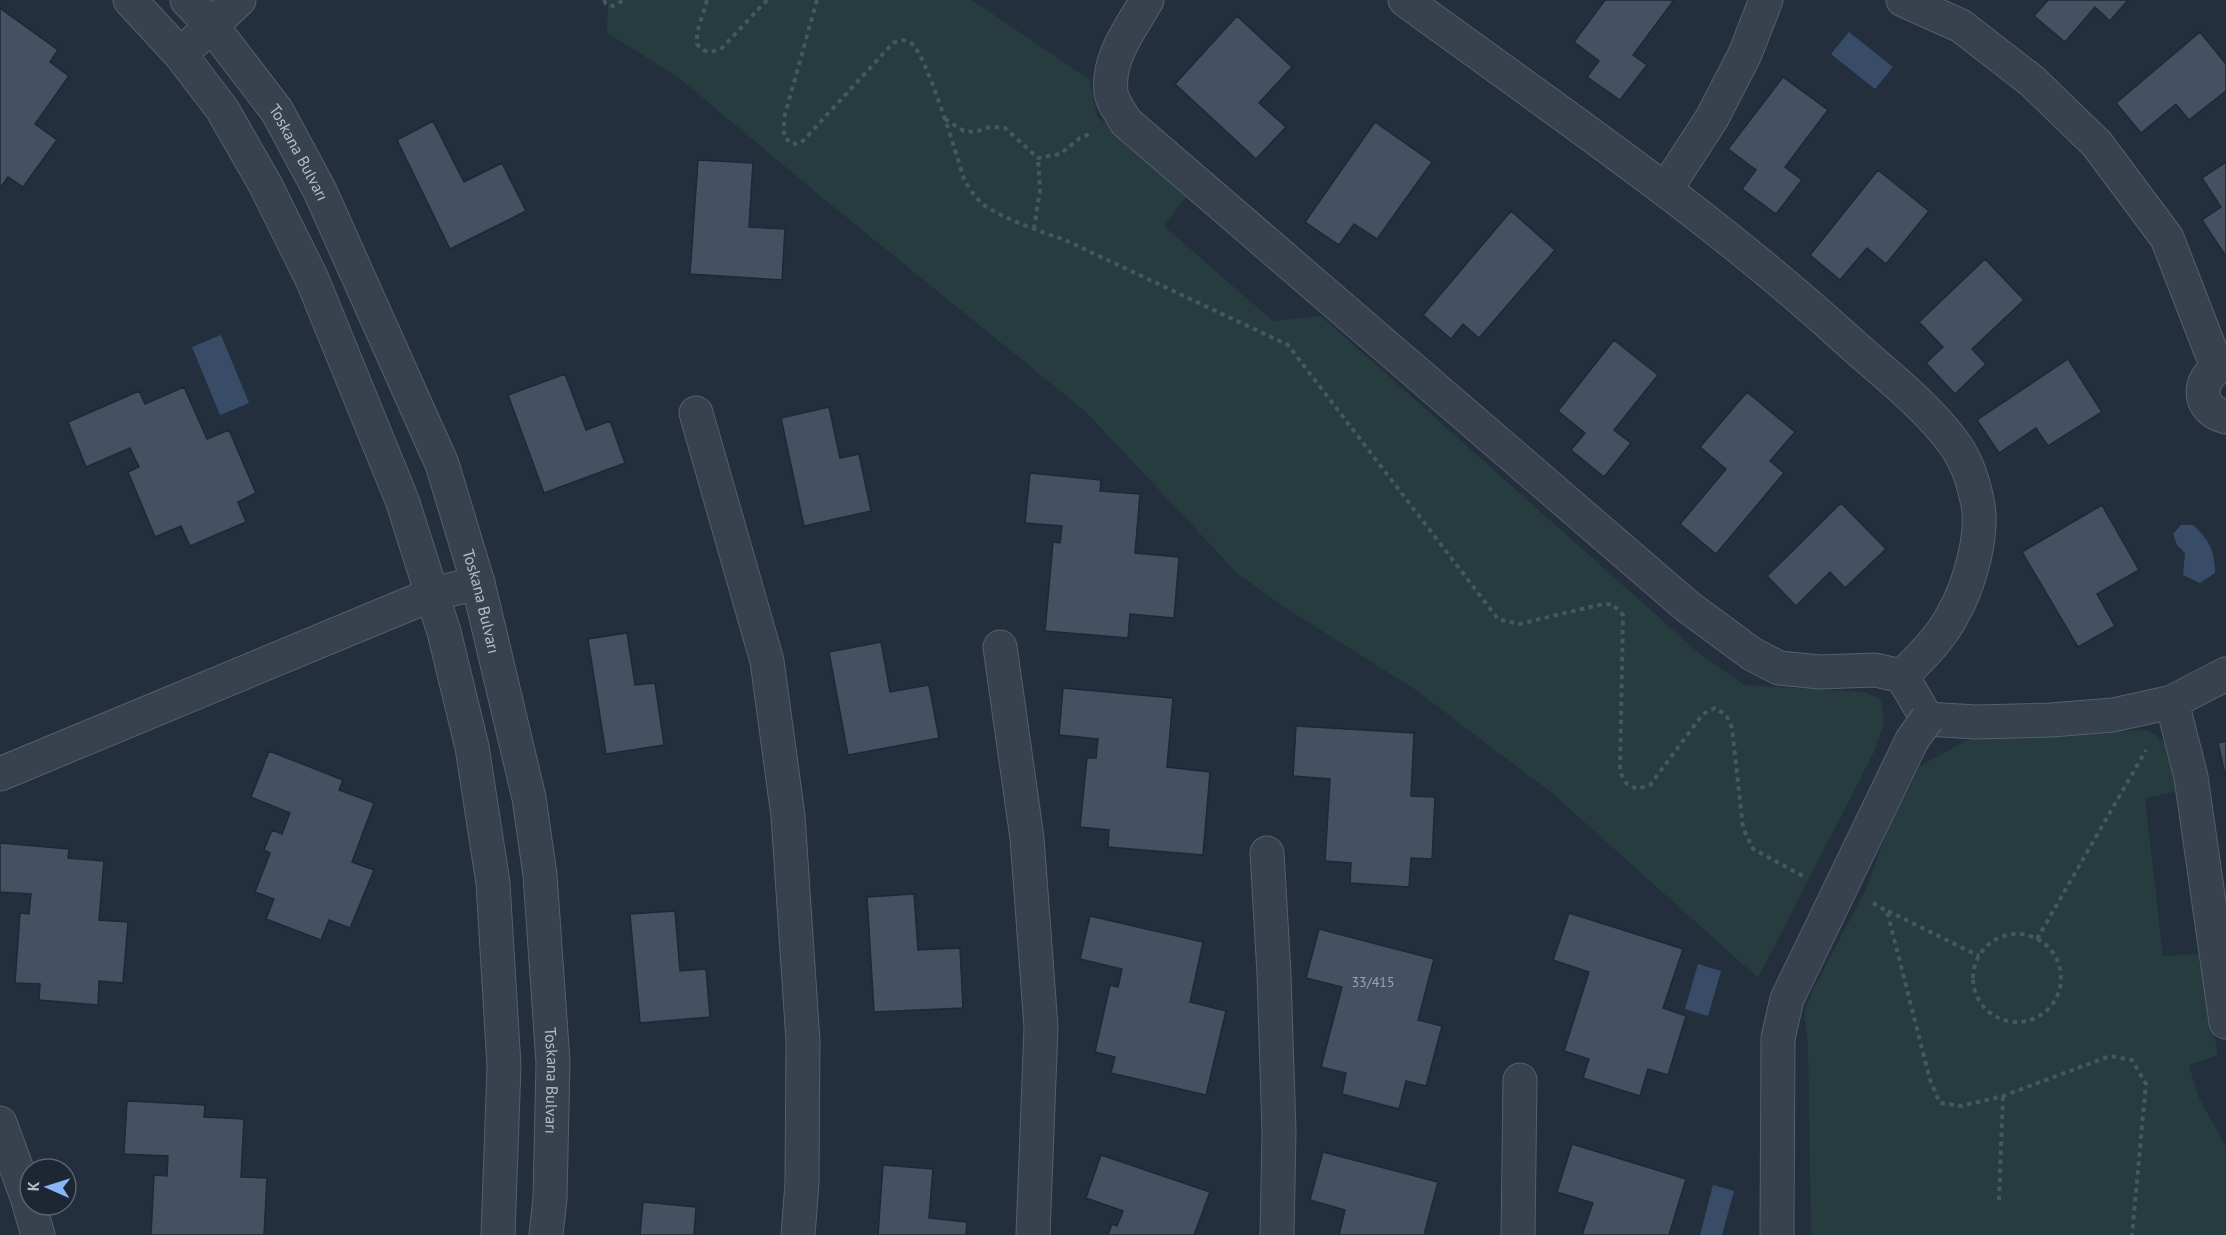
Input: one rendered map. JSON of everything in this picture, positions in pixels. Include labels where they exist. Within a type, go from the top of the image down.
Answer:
[{"type":"street","points":[[130,0],[180,54],[222,109],[265,184],[312,279],[402,500],[433,594],[472,747],[494,882],[504,1066],[498,1235]]},
{"type":"street","name":"Toskana Bulvarı","points":[[187,0],[212,26],[276,111],[320,191],[442,464],[478,583],[526,787],[540,875],[553,1062],[550,1198],[546,1235]]},
{"type":"street","points":[[180,54],[239,0]]},
{"type":"street","points":[[1147,0],[1127,34],[1112,67],[1111,94],[1126,122],[1688,606],[1752,654],[1779,668],[1820,672],[1875,670],[1902,676],[1927,719]]},
{"type":"street","points":[[1405,0],[1666,189],[1804,301],[1934,419],[1955,444],[1969,472],[1978,503],[1978,546],[1952,617],[1926,651],[1902,676]]},
{"type":"street","points":[[1666,189],[1712,118],[1745,54],[1766,0]]},
{"type":"street","points":[[1903,0],[1961,26],[2032,81],[2097,144],[2167,238],[2222,366],[2205,380],[2204,398],[2214,412],[2226,417]]},
{"type":"street","points":[[696,414],[767,661],[788,816],[803,1041],[802,1183],[798,1235]]},
{"type":"street","points":[[0,774],[433,594],[478,583]]},
{"type":"street","points":[[1000,646],[1027,838],[1041,1027],[1033,1235]]},
{"type":"street","points":[[1927,719],[1976,722],[2051,720],[2113,715],[2172,702],[2226,674]]},
{"type":"street","points":[[2172,702],[2192,777],[2226,1022]]},
{"type":"street","points":[[1778,1235],[1778,1038],[1787,999],[1912,740],[1927,719]]},
{"type":"street","points":[[1267,854],[1279,1120],[1277,1235]]},
{"type":"street","points":[[1518,1235],[1520,1080]]},
{"type":"street","points":[[0,1123],[38,1235]]},
{"type":"path","points":[[604,0],[606,4],[613,6],[624,0]]},
{"type":"path","points":[[707,0],[697,33],[697,44],[702,50],[712,53],[722,48],[767,0]]},
{"type":"path","points":[[817,0],[784,118],[784,137],[792,144],[801,143],[807,139],[893,43],[899,40],[912,43],[917,50],[944,119],[964,179],[970,190],[983,204],[1034,230],[1065,240],[1288,345],[1498,619],[1519,624],[1612,604],[1623,615],[1620,772],[1627,784],[1637,789],[1650,785],[1703,714],[1715,708],[1726,714],[1732,728],[1743,828],[1753,849],[1805,877]]},
{"type":"path","points":[[944,119],[964,131],[976,132],[990,127],[1005,128],[1038,158],[1040,190],[1034,230]]},
{"type":"path","points":[[1038,158],[1060,154],[1080,138],[1126,122]]},
{"type":"path","points":[[2037,939],[2150,744]]},
{"type":"path","points":[[1869,901],[1979,956]]},
{"type":"path","points":[[1887,911],[1930,1080],[1940,1103],[1961,1106],[2003,1096],[2110,1056],[2132,1060],[2146,1084],[2132,1235]]},
{"type":"path","points":[[2016,934],[2037,939],[2053,952],[2059,965],[2061,979],[2052,1006],[2041,1016],[2028,1021],[2013,1022],[2000,1019],[1987,1011],[1978,999],[1973,985],[1973,969],[1979,956],[1989,944],[2002,936],[2016,934]]},
{"type":"path","points":[[1999,1200],[2003,1096]]},
{"type":"green space","points":[[608,0],[972,0],[1090,80],[1097,116],[1186,197],[1164,226],[1273,321],[1321,316],[1700,654],[1744,685],[1866,692],[1881,700],[1884,722],[1874,752],[1758,978],[1552,793],[1413,688],[1284,607],[1237,573],[1085,411],[678,77],[607,33]]},
{"type":"green space","points":[[2146,730],[2155,734],[2165,744],[2178,791],[2145,798],[2163,956],[2198,954],[2218,1055],[2189,1065],[2198,1096],[2226,1147],[2226,1235],[1811,1235],[1808,1045],[1804,1013],[1815,986],[1867,887],[1888,829],[1920,766],[1979,734]]},
{"type":"water","points":[[1849,32],[1893,67],[1875,89],[1831,54]]},
{"type":"water","points":[[221,335],[249,403],[220,415],[192,347]]},
{"type":"water","points":[[2181,525],[2193,525],[2207,541],[2214,558],[2215,573],[2200,583],[2183,575],[2185,553],[2177,545],[2173,534]]},
{"type":"water","points":[[1698,964],[1721,971],[1708,1016],[1685,1009]]},
{"type":"water","points":[[1713,1185],[1734,1191],[1722,1235],[1700,1235]]},
{"type":"building","points":[[1605,0],[1674,0],[1633,55],[1647,65],[1620,100],[1587,77],[1599,61],[1574,42]]},
{"type":"building","points":[[2048,0],[2128,0],[2110,21],[2095,7],[2065,42],[2034,16]]},
{"type":"building","points":[[0,8],[58,50],[50,62],[69,76],[35,124],[57,140],[23,187],[8,177],[0,188]]},
{"type":"building","points":[[1237,16],[1292,67],[1259,103],[1286,127],[1256,159],[1175,84]]},
{"type":"building","points":[[2200,32],[2226,64],[2226,91],[2189,120],[2176,104],[2141,133],[2116,103]]},
{"type":"building","points":[[1783,77],[1828,110],[1785,167],[1802,180],[1776,214],[1742,189],[1756,170],[1728,149]]},
{"type":"building","points":[[433,121],[464,182],[502,163],[526,211],[450,249],[397,140]]},
{"type":"building","points":[[1375,122],[1432,162],[1377,239],[1354,224],[1339,245],[1305,222]]},
{"type":"building","points":[[698,160],[753,163],[749,227],[785,229],[782,280],[690,274]]},
{"type":"building","points":[[2226,162],[2225,255],[2202,220],[2221,207],[2202,178]]},
{"type":"building","points":[[1878,170],[1929,211],[1886,264],[1867,248],[1840,280],[1810,255]]},
{"type":"building","points":[[1511,211],[1555,250],[1479,338],[1463,324],[1451,339],[1423,315]]},
{"type":"building","points":[[1985,259],[2024,300],[1972,349],[1986,364],[1955,394],[1926,363],[1943,347],[1919,322]]},
{"type":"building","points":[[1614,340],[1658,375],[1614,430],[1631,443],[1604,477],[1571,450],[1585,433],[1558,411]]},
{"type":"building","points":[[2068,359],[2102,412],[2048,446],[2036,428],[1999,453],[1977,420]]},
{"type":"building","points":[[565,374],[586,430],[610,421],[625,463],[544,493],[508,395]]},
{"type":"building","points":[[184,387],[207,439],[229,430],[256,493],[238,502],[246,522],[190,546],[181,526],[155,537],[128,472],[139,467],[130,448],[86,467],[68,422],[139,391],[145,404]]},
{"type":"building","points":[[1747,392],[1795,432],[1770,461],[1784,473],[1716,554],[1680,524],[1726,469],[1700,447]]},
{"type":"building","points":[[829,407],[840,458],[859,454],[871,511],[804,526],[781,418]]},
{"type":"building","points":[[1030,473],[1101,480],[1100,491],[1140,494],[1135,553],[1179,557],[1174,618],[1130,614],[1128,638],[1045,631],[1053,542],[1060,543],[1062,526],[1025,523]]},
{"type":"building","points":[[1841,503],[1886,549],[1845,588],[1830,572],[1796,606],[1767,576]]},
{"type":"building","points":[[2102,505],[2139,570],[2097,594],[2115,626],[2078,647],[2022,552]]},
{"type":"building","points":[[627,633],[635,685],[655,683],[664,745],[606,754],[588,639]]},
{"type":"building","points":[[881,642],[890,692],[929,685],[939,738],[848,755],[829,652]]},
{"type":"building","points":[[1063,688],[1173,698],[1167,767],[1210,772],[1203,855],[1108,847],[1109,830],[1080,827],[1087,758],[1096,758],[1098,739],[1059,735]]},
{"type":"building","points":[[1296,726],[1414,733],[1411,796],[1435,797],[1432,859],[1411,858],[1409,887],[1350,883],[1351,863],[1325,861],[1330,779],[1293,776]]},
{"type":"building","points":[[2226,741],[2226,779],[2218,743]]},
{"type":"building","points":[[269,751],[343,780],[339,790],[374,803],[352,862],[374,870],[350,928],[329,920],[321,940],[266,919],[274,899],[255,892],[270,853],[264,850],[272,830],[282,834],[290,813],[251,797]]},
{"type":"building","points":[[0,843],[69,849],[68,858],[104,861],[99,920],[128,922],[123,983],[99,981],[98,1005],[39,1000],[40,984],[15,983],[20,913],[29,914],[31,894],[0,892]]},
{"type":"building","points":[[914,894],[918,950],[960,948],[963,1008],[874,1012],[867,897]]},
{"type":"building","points":[[675,911],[680,971],[706,969],[710,1017],[640,1023],[630,914]]},
{"type":"building","points":[[1569,913],[1683,949],[1663,1008],[1686,1016],[1668,1075],[1648,1069],[1640,1096],[1583,1078],[1589,1059],[1564,1051],[1589,972],[1553,960]]},
{"type":"building","points":[[1090,916],[1203,942],[1190,1002],[1226,1011],[1206,1095],[1111,1073],[1115,1057],[1095,1052],[1110,985],[1118,987],[1122,969],[1080,959]]},
{"type":"building","points":[[1319,929],[1434,959],[1418,1020],[1442,1026],[1426,1086],[1406,1081],[1399,1109],[1342,1094],[1346,1073],[1321,1067],[1342,987],[1306,978]]},
{"type":"building","points":[[127,1101],[205,1105],[204,1117],[244,1119],[241,1177],[267,1178],[264,1235],[151,1235],[154,1175],[167,1176],[168,1156],[124,1154]]},
{"type":"building","points":[[1572,1144],[1686,1179],[1669,1235],[1582,1235],[1593,1203],[1557,1192]]},
{"type":"building","points":[[1323,1152],[1438,1182],[1424,1235],[1339,1235],[1345,1210],[1310,1200]]},
{"type":"building","points":[[1101,1155],[1210,1192],[1194,1235],[1108,1235],[1112,1224],[1117,1226],[1123,1211],[1086,1198]]},
{"type":"building","points":[[883,1165],[933,1169],[929,1218],[967,1222],[966,1235],[878,1235]]},
{"type":"building","points":[[643,1202],[696,1207],[694,1235],[640,1235]]}]
